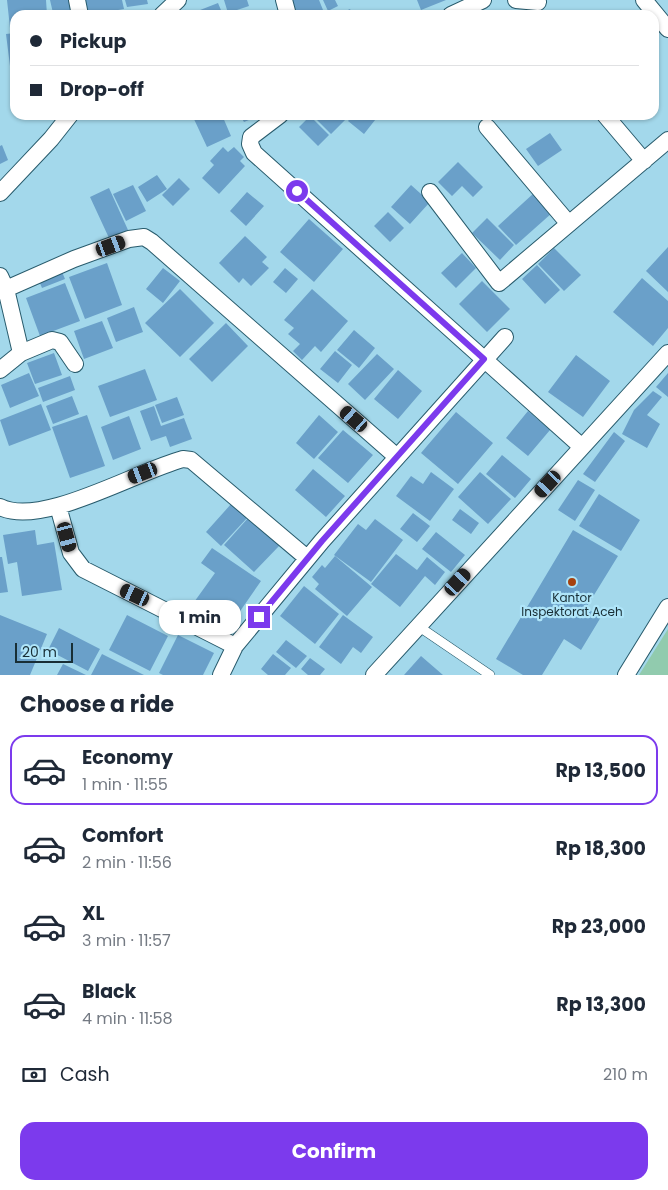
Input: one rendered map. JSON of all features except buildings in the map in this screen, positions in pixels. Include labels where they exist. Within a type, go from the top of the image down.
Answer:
[{"type":"street","points":[[167,10],[178,0]]},
{"type":"street","points":[[462,10],[483,0]]},
{"type":"street","points":[[516,0],[538,2]]},
{"type":"street","points":[[644,0],[652,10]]},
{"type":"street","points":[[659,18],[668,29]]},
{"type":"street","points":[[0,192],[51,139],[66,120]]},
{"type":"street","points":[[273,120],[251,136],[250,144],[254,153],[582,447]]},
{"type":"street","points":[[609,120],[644,161]]},
{"type":"street","points":[[487,127],[569,224]]},
{"type":"street","points":[[430,192],[499,283],[668,140]]},
{"type":"street","points":[[21,353],[3,283],[129,239],[144,237],[397,457]]},
{"type":"street","points":[[221,675],[235,646],[308,558],[505,337]]},
{"type":"street","points":[[0,370],[21,353],[52,340],[60,342],[75,364]]},
{"type":"street","points":[[374,675],[668,353]]},
{"type":"street","points":[[0,507],[14,513],[32,513],[58,506],[177,460],[191,460],[308,558]]},
{"type":"street","points":[[58,506],[71,553],[83,569],[235,646]]},
{"type":"street","points":[[626,675],[668,607]]},
{"type":"lane","points":[[418,626],[490,675]]},
{"type":"green space","points":[[668,629],[668,675],[639,675]]},
{"type":"place","name":"Kantor Inspektorat Aceh","points":[[572,582]]},
{"type":"route","points":[[259,617],[322,541],[484,359],[297,191]]}]
